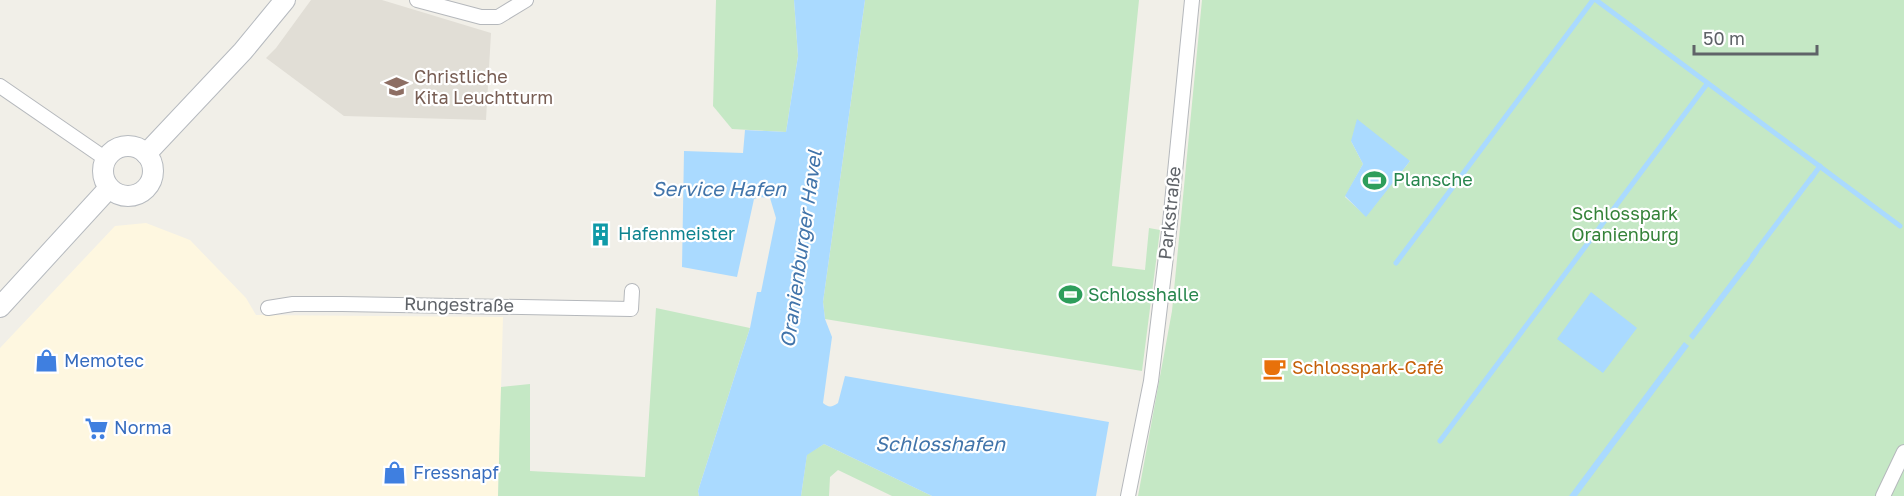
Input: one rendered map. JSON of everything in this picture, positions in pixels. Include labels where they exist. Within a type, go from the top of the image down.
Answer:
[{"type":"main road","points":[[146,154],[243,51],[285,0]]},
{"type":"main road","points":[[125,146],[140,149],[146,154],[152,164],[152,176],[142,191],[122,195],[109,188],[103,173],[106,159],[111,152],[125,146]]},
{"type":"main road","points":[[0,307],[109,188]]},
{"type":"street","points":[[417,0],[465,15],[498,17],[526,0]]},
{"type":"street","name":"Parkstraße","points":[[1128,496],[1151,381],[1170,223],[1192,0]]},
{"type":"street","points":[[0,86],[106,159]]},
{"type":"street","name":"Rungestraße","points":[[268,308],[293,304],[342,304],[631,309],[632,291]]},
{"type":"street","points":[[1883,496],[1904,452]]},
{"type":"shaded area","name":"Christliche Kita Leuchtturm","points":[[311,0],[382,0],[491,33],[486,120],[344,116],[266,58]]},
{"type":"shaded area","points":[[146,223],[190,240],[246,298],[256,315],[503,317],[498,496],[0,496],[0,348],[115,226]]},
{"type":"green space","points":[[716,0],[794,0],[798,56],[786,132],[732,129],[713,106]]},
{"type":"green space","points":[[865,0],[1139,0],[1112,266],[1145,270],[1149,228],[1160,230],[1142,371],[825,319],[823,302]]},
{"type":"green space","name":"Schlosspark Oranienburg","points":[[1202,0],[1904,0],[1904,496],[1138,496],[1172,311]],"holes":[[[1351,141],[1410,161],[1366,216],[1345,197],[1363,164]]]},
{"type":"green space","points":[[656,308],[750,328],[698,491],[699,496],[498,496],[501,387],[530,384],[530,471],[645,477]]},
{"type":"green space","points":[[824,444],[932,496],[892,496],[838,470],[830,477],[829,496],[801,496],[807,454]]},
{"type":"water","points":[[794,0],[865,0],[823,302],[825,319],[832,337],[823,403],[830,406],[838,403],[845,376],[1109,422],[1096,496],[932,496],[824,444],[807,455],[801,496],[699,496],[698,491],[750,328],[757,292],[761,292],[776,218],[770,198],[754,199],[737,277],[682,267],[684,151],[743,153],[745,130],[786,132],[798,56]]},
{"type":"water","name":"Plansche","points":[[1357,119],[1410,161],[1366,217],[1345,196],[1363,164],[1351,141]]},
{"type":"water","points":[[1811,174],[1815,177],[1754,258],[1750,255]]},
{"type":"water","points":[[1745,262],[1750,265],[1693,340],[1689,336]]},
{"type":"water","points":[[1591,292],[1637,328],[1603,373],[1557,339]]},
{"type":"water","points":[[1684,342],[1689,346],[1577,496],[1569,496]]},
{"type":"waterway","points":[[1396,263],[1593,0]]},
{"type":"waterway","points":[[1596,0],[1900,226]]},
{"type":"waterway","points":[[1440,441],[1707,84]]},
{"type":"waterway","points":[[1810,180],[1820,166]]},
{"type":"waterway","points":[[1744,269],[1756,252]]},
{"type":"place","name":"Christliche Kita Leuchtturm","points":[[396,87]]},
{"type":"place","name":"Plansche","points":[[1375,180]]},
{"type":"place","name":"Hafenmeister","points":[[600,234]]},
{"type":"place","name":"Schlosshalle","points":[[1070,295]]},
{"type":"place","name":"Memotec","points":[[46,361]]},
{"type":"place","name":"Schlosspark-Café","points":[[1274,368]]},
{"type":"place","name":"Norma","points":[[96,428]]},
{"type":"place","name":"Fressnapf","points":[[395,473]]},
{"type":"water label","name":"Service Hafen","points":[[719,189]]},
{"type":"water label","name":"Oranienburger Havel","points":[[801,249]]},
{"type":"water label","name":"Schlosshafen","points":[[940,444]]}]
